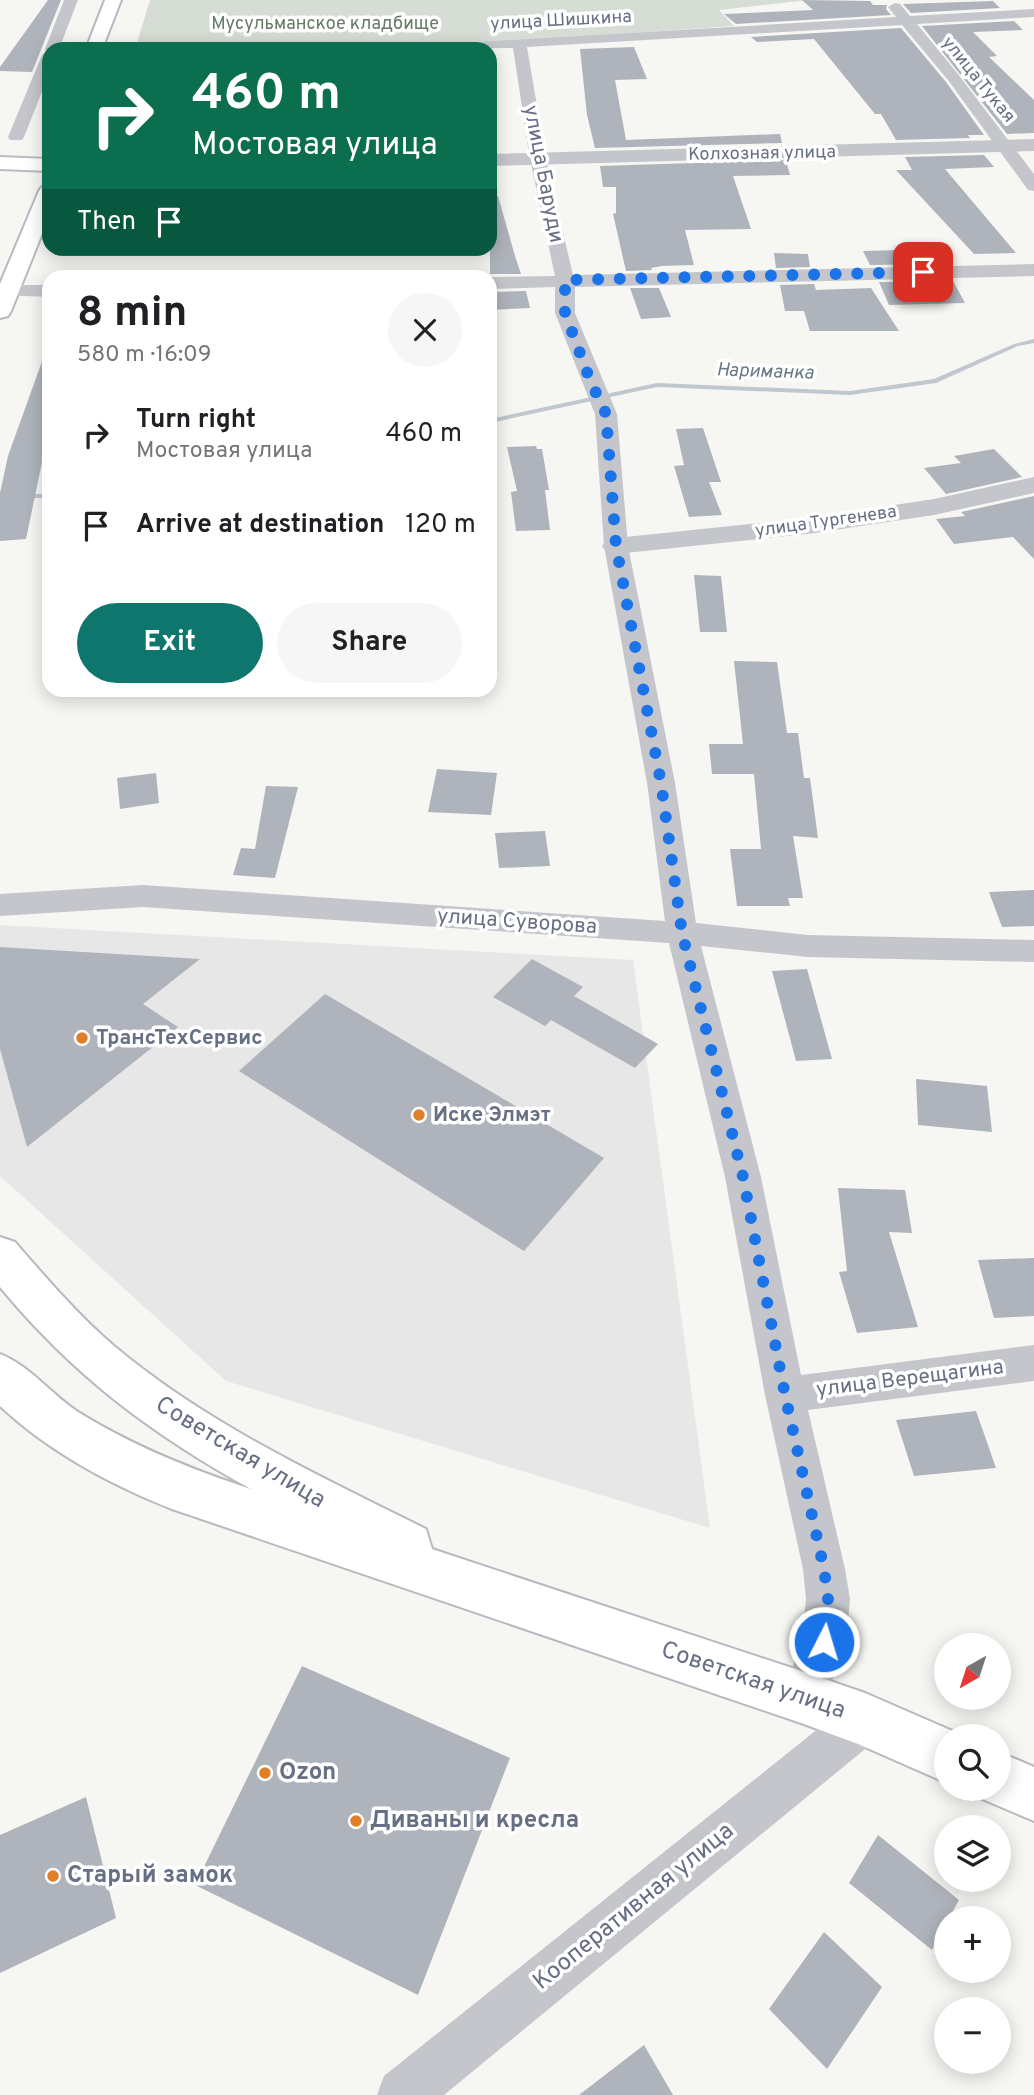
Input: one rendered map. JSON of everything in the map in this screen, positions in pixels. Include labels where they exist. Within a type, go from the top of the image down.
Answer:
[{"type":"main road","points":[[97,42],[113,0]]},
{"type":"main road","points":[[0,163],[42,165]]},
{"type":"main road","points":[[29,179],[42,170]]},
{"type":"main road","points":[[4,302],[42,208]]},
{"type":"main road","name":"Советская улица","points":[[0,1255],[39,1301],[91,1354],[113,1374],[181,1423],[306,1495],[517,1600]]},
{"type":"main road","name":"Советская улица","points":[[0,1374],[62,1427],[105,1455],[172,1486],[329,1541],[517,1600],[804,1698],[865,1720],[934,1750]]},
{"type":"main road","points":[[1011,1784],[1034,1794]]},
{"type":"street","points":[[54,42],[71,0]]},
{"type":"street","name":"улица Тукая","points":[[889,0],[1007,147],[1034,186]]},
{"type":"street","name":"улица Шишкина","points":[[497,44],[1034,13]]},
{"type":"street","name":"улица Баруди","points":[[519,43],[538,159],[565,280],[565,313],[606,414],[616,546],[661,783],[682,933],[743,1177],[785,1395],[824,1569],[828,1599],[824,1642],[804,1698]]},
{"type":"street","points":[[16,137],[42,72]]},
{"type":"street","name":"Колхозная улица","points":[[497,160],[1034,145]]},
{"type":"street","points":[[497,283],[1034,270]]},
{"type":"street","points":[[4,302],[42,293]]},
{"type":"street","name":"улица Тургенева","points":[[616,546],[815,525],[933,507],[1034,485]]},
{"type":"street","name":"улица Суворова","points":[[0,905],[143,896],[682,933],[808,946],[1034,951]]},
{"type":"street","name":"улица Верещагина","points":[[785,1395],[1034,1363]]},
{"type":"street","name":"Кооперативная улица","points":[[403,2095],[865,1720]]},
{"type":"shaded area","points":[[0,925],[633,960],[710,1528],[226,1381],[0,1176]]},
{"type":"green space","name":"Мусульманское кладбище","points":[[150,0],[808,0],[719,10],[734,26],[497,42],[137,42]]},
{"type":"building","points":[[48,0],[61,0],[32,72],[0,71],[0,67]]},
{"type":"building","points":[[802,0],[870,1],[873,5],[887,5],[886,9],[891,15],[736,24],[724,14],[813,10]]},
{"type":"building","points":[[993,1],[1000,8],[911,13],[903,4]]},
{"type":"building","points":[[1014,21],[1023,30],[973,32],[997,56],[989,57],[1034,100],[1034,133],[1007,134],[922,26]]},
{"type":"building","points":[[901,28],[946,82],[984,135],[968,135],[970,138],[896,140],[881,114],[875,114],[814,39],[757,42],[751,37]]},
{"type":"building","points":[[634,47],[647,79],[615,80],[626,140],[780,134],[782,143],[595,148],[587,115],[580,49]]},
{"type":"building","points":[[984,155],[994,167],[945,169],[1016,253],[974,254],[896,170],[912,170],[905,157]]},
{"type":"building","points":[[786,160],[790,175],[733,176],[751,229],[685,230],[694,265],[626,271],[613,214],[616,213],[616,187],[603,187],[600,166]]},
{"type":"building","points":[[497,196],[521,274],[497,274],[497,270],[490,270],[490,256],[497,256]]},
{"type":"building","points":[[936,249],[944,264],[870,265],[863,251]]},
{"type":"building","points":[[774,253],[808,254],[810,267],[776,268]]},
{"type":"building","points":[[953,281],[965,303],[889,305],[879,282]]},
{"type":"building","points":[[814,284],[816,290],[871,288],[899,331],[810,331],[804,311],[785,311],[780,285]]},
{"type":"building","points":[[630,288],[659,288],[671,317],[641,319]]},
{"type":"building","points":[[526,291],[530,308],[497,310],[497,292]]},
{"type":"building","points":[[42,361],[42,462],[26,539],[0,541],[0,493],[8,456]]},
{"type":"building","points":[[703,428],[721,482],[709,482],[722,515],[689,517],[674,466],[684,465],[676,429]]},
{"type":"building","points":[[536,446],[537,449],[542,449],[549,490],[545,490],[550,530],[516,531],[511,492],[517,491],[507,447]]},
{"type":"building","points":[[994,449],[1022,477],[946,494],[924,468],[961,463],[954,456]]},
{"type":"building","points":[[1034,496],[1034,559],[1013,537],[954,544],[936,519],[965,516],[961,512]]},
{"type":"building","points":[[694,575],[721,576],[727,632],[700,632]]},
{"type":"building","points":[[734,661],[777,662],[787,733],[798,733],[804,778],[810,778],[818,838],[793,836],[803,898],[788,898],[790,906],[737,906],[730,849],[761,849],[754,774],[712,774],[709,744],[743,744]]},
{"type":"building","points":[[437,769],[497,773],[491,815],[428,812]]},
{"type":"building","points":[[156,773],[159,803],[120,809],[117,778]]},
{"type":"building","points":[[266,786],[298,787],[275,878],[233,875],[241,848],[255,849]]},
{"type":"building","points":[[545,831],[550,866],[499,868],[495,833]]},
{"type":"building","points":[[1034,890],[1034,926],[1002,927],[989,892]]},
{"type":"building","name":"ТрансТехСервис","points":[[0,947],[200,959],[143,1004],[178,1027],[27,1147],[0,1049]]},
{"type":"building","points":[[532,959],[583,987],[574,996],[658,1044],[635,1068],[551,1020],[545,1026],[493,997]]},
{"type":"building","points":[[807,969],[832,1059],[796,1061],[772,971]]},
{"type":"building","name":"Иске Элмэт","points":[[325,994],[604,1158],[524,1251],[239,1071]]},
{"type":"building","points":[[916,1079],[987,1086],[992,1132],[918,1125]]},
{"type":"building","points":[[838,1188],[905,1190],[912,1233],[889,1232],[918,1327],[857,1333],[839,1272],[847,1271]]},
{"type":"building","points":[[1034,1258],[1034,1316],[994,1318],[978,1260]]},
{"type":"building","points":[[976,1411],[996,1468],[914,1476],[896,1420]]},
{"type":"building","name":"Диваны и кресла","points":[[302,1666],[510,1758],[418,1995],[195,1885]]},
{"type":"building","name":"Старый замок","points":[[86,1797],[116,1918],[0,1973],[0,1835]]},
{"type":"building","points":[[878,1835],[934,1880],[934,1892],[949,1892],[959,1900],[956,1906],[934,1906],[932,1950],[849,1883]]},
{"type":"building","points":[[824,1932],[882,1987],[827,2069],[769,2009]]},
{"type":"building","points":[[644,2045],[673,2095],[579,2095]]},
{"type":"waterway","name":"Нариманка","points":[[497,419],[657,385],[850,393],[936,381],[1016,345],[1034,341]]},
{"type":"waterway","name":"Нариманка","points":[[0,496],[42,496]]},
{"type":"place","name":"ТрансТехСервис","points":[[82,1038]]},
{"type":"place","name":"Иске Элмэт","points":[[419,1115]]},
{"type":"place","name":"Ozon","points":[[265,1773]]},
{"type":"place","name":"Диваны и кресла","points":[[356,1821]]},
{"type":"place","name":"Старый замок","points":[[53,1876]]},
{"type":"route","points":[[824,1642],[828,1599],[824,1569],[785,1395],[743,1177],[682,933],[661,783],[616,546],[606,414],[565,313],[565,280],[923,272]]}]
